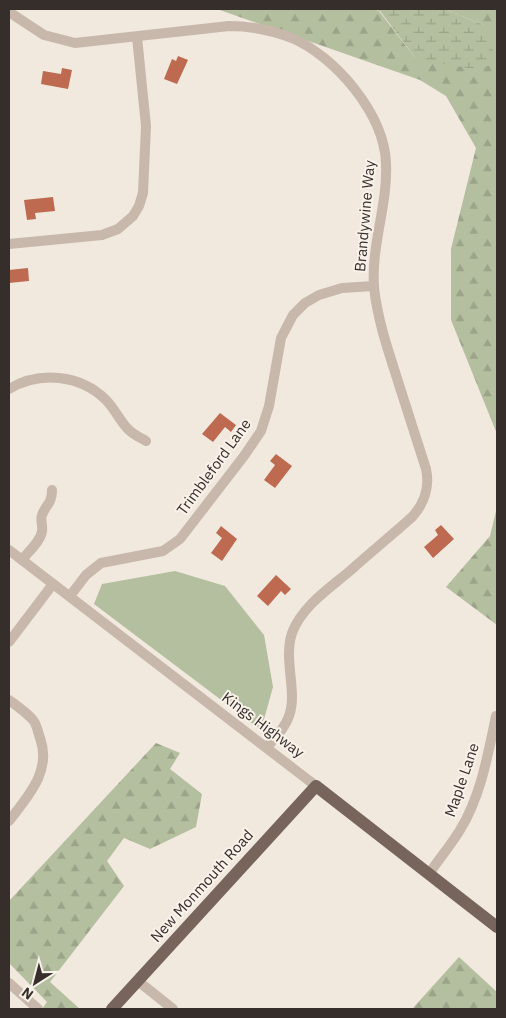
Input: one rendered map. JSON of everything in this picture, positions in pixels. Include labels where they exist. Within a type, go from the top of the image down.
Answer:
[{"type":"main road","name":"Kings Highway","points":[[316,786],[497,926]]},
{"type":"main road","name":"New Monmouth Road","points":[[112,1009],[316,786]]},
{"type":"street","name":"Brandywine Way","points":[[9,12],[44,35],[66,42],[86,43],[229,26],[259,28],[292,39],[326,60],[361,98],[378,130],[386,154],[386,178],[376,239],[374,286],[384,336],[426,469],[426,490],[420,508],[412,517],[314,602],[299,619],[293,632],[289,650],[291,709],[287,720],[267,748]]},
{"type":"street","points":[[9,244],[102,235],[124,224],[136,211],[143,193],[146,126],[137,37]]},
{"type":"street","name":"Trimbleford Lane","points":[[70,596],[86,575],[101,563],[164,551],[180,539],[261,431],[269,406],[280,338],[293,315],[305,303],[319,294],[342,288],[374,286]]},
{"type":"street","points":[[9,389],[25,381],[37,378],[54,377],[74,381],[97,392],[108,402],[128,429],[146,441]]},
{"type":"street","points":[[22,560],[41,535],[43,528],[42,514],[52,500],[52,490]]},
{"type":"street","name":"Kings Highway","points":[[9,550],[316,786]]},
{"type":"street","points":[[9,642],[53,584]]},
{"type":"street","points":[[9,700],[34,722],[44,750],[39,778],[9,820]]},
{"type":"street","name":"Maple Lane","points":[[429,874],[468,816],[484,771],[496,716]]},
{"type":"street","points":[[138,981],[174,1009]]},
{"type":"street","points":[[9,983],[38,1009]]},
{"type":"green space","points":[[217,9],[372,9],[379,11],[416,59],[484,25],[445,9],[497,9],[497,434],[451,320],[451,249],[476,148],[446,96],[420,80]]},
{"type":"green space","points":[[372,9],[445,9],[484,25],[497,61],[480,70],[416,59],[380,11]]},
{"type":"green space","points":[[497,507],[497,625],[446,587],[490,536]]},
{"type":"green space","points":[[175,571],[225,586],[264,635],[273,687],[261,730],[94,604],[102,584]]},
{"type":"green space","points":[[156,743],[180,753],[170,769],[202,794],[196,827],[150,849],[124,838],[107,861],[124,886],[50,982],[80,1009],[42,1009],[47,1002],[9,963],[9,901]]},
{"type":"green space","points":[[459,957],[497,992],[497,1009],[413,1008]]},
{"type":"building","points":[[178,56],[188,60],[177,84],[164,79],[172,59],[176,61]]},
{"type":"building","points":[[62,68],[72,70],[68,89],[41,84],[43,71],[61,74]]},
{"type":"building","points":[[53,197],[55,211],[35,213],[36,219],[27,220],[24,200]]},
{"type":"building","points":[[28,268],[29,281],[9,283],[9,270]]},
{"type":"building","points":[[220,413],[236,425],[231,432],[225,427],[213,442],[202,434]]},
{"type":"building","points":[[276,454],[292,466],[275,488],[264,480],[275,465],[270,461]]},
{"type":"building","points":[[441,525],[454,539],[433,558],[424,547],[438,535],[435,530]]},
{"type":"building","points":[[221,526],[237,539],[222,561],[211,553],[222,538],[216,533]]},
{"type":"building","points":[[276,575],[291,589],[285,595],[281,591],[268,606],[257,596]]}]
